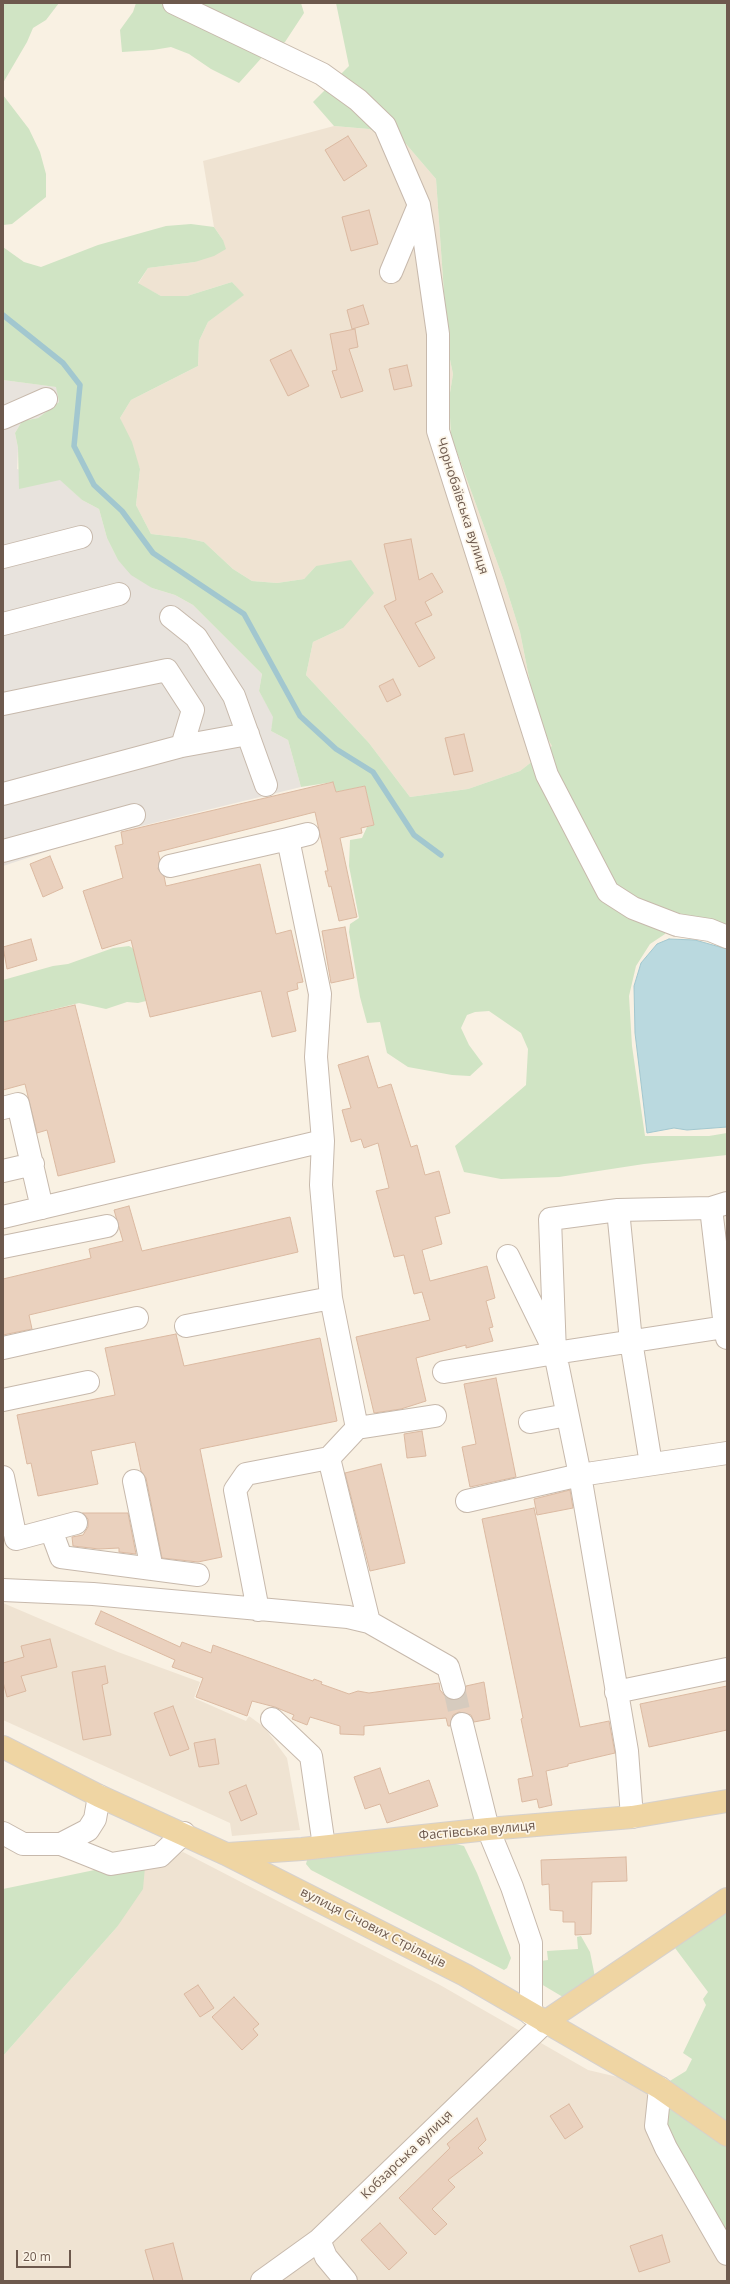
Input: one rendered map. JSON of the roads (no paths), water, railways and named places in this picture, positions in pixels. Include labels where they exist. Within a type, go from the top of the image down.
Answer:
[{"type":"main road","name":"вулиця Січових Стрільців","points":[[3,1747],[99,1796],[184,1833],[302,1891],[466,1975],[660,2088],[727,2135]]},
{"type":"main road","name":"Фастівська вулиця","points":[[226,1854],[302,1849],[488,1829],[632,1817],[727,1801]]},
{"type":"main road","points":[[302,1849],[293,1861],[292,1869],[302,1891]]},
{"type":"main road","points":[[538,2018],[600,1985],[727,1899]]},
{"type":"street","name":"Чорнобаївська вулиця","points":[[174,3],[322,74],[358,100],[385,126],[419,205],[438,334],[438,431],[548,775],[608,892],[633,908],[677,925],[710,930],[727,937]]},
{"type":"street","points":[[391,272],[419,205]]},
{"type":"street","points":[[3,418],[46,399]]},
{"type":"street","points":[[3,557],[81,537]]},
{"type":"street","points":[[3,624],[119,594]]},
{"type":"street","points":[[171,617],[196,637],[234,696],[266,785]]},
{"type":"street","points":[[3,704],[167,670],[193,710],[182,746]]},
{"type":"street","points":[[4,791],[182,746],[248,734]]},
{"type":"street","points":[[3,851],[134,815]]},
{"type":"street","points":[[170,866],[298,837],[320,994],[316,1057],[323,1141],[321,1185],[331,1298],[357,1428]]},
{"type":"street","points":[[3,1108],[18,1104],[42,1208]]},
{"type":"street","points":[[3,1217],[323,1141]]},
{"type":"street","points":[[3,1171],[33,1164]]},
{"type":"street","points":[[444,1372],[555,1353],[631,1341],[726,1332],[719,1205],[618,1210],[550,1219],[555,1353],[580,1475],[627,1751],[632,1817]]},
{"type":"street","points":[[618,1210],[631,1341],[651,1464]]},
{"type":"street","points":[[3,1247],[107,1226]]},
{"type":"street","points":[[508,1256],[555,1353]]},
{"type":"street","points":[[186,1326],[331,1298]]},
{"type":"street","points":[[3,1348],[137,1318]]},
{"type":"street","points":[[3,1400],[88,1382]]},
{"type":"street","points":[[530,1422],[568,1415]]},
{"type":"street","points":[[258,1610],[235,1490],[246,1474],[329,1458],[357,1428],[435,1416]]},
{"type":"street","points":[[467,1501],[580,1475],[727,1453]]},
{"type":"street","points":[[329,1458],[369,1622]]},
{"type":"street","points":[[3,1477],[16,1538],[76,1523]]},
{"type":"street","points":[[134,1481],[152,1569]]},
{"type":"street","points":[[51,1530],[62,1557],[198,1575]]},
{"type":"street","points":[[3,1590],[93,1594],[348,1618],[369,1622],[448,1668],[454,1688]]},
{"type":"street","points":[[616,1692],[727,1669]]},
{"type":"street","points":[[272,1719],[311,1756],[324,1846]]},
{"type":"street","points":[[462,1724],[488,1829],[512,1887],[531,1942],[538,2018]]},
{"type":"street","points":[[61,1844],[88,1830],[95,1819],[99,1796]]},
{"type":"street","points":[[3,1833],[23,1844],[61,1844],[111,1864],[160,1856],[184,1833]]},
{"type":"street","name":"Кобзарська вулиця","points":[[262,2281],[320,2240],[538,2018]]},
{"type":"street","points":[[660,2088],[656,2126],[666,2148],[727,2254]]},
{"type":"street","points":[[320,2240],[326,2257],[346,2281]]},
{"type":"water","points":[[669,939],[695,940],[727,949],[727,1127],[687,1130],[674,1128],[647,1133],[635,1033],[634,986],[641,963],[657,944]]},
{"type":"waterway","points":[[3,315],[63,363],[80,385],[74,446],[94,485],[122,511],[153,553],[244,614],[300,716],[336,749],[373,772],[414,835],[441,855]]},
{"type":"tunnel","points":[[454,1688],[462,1724]]}]
